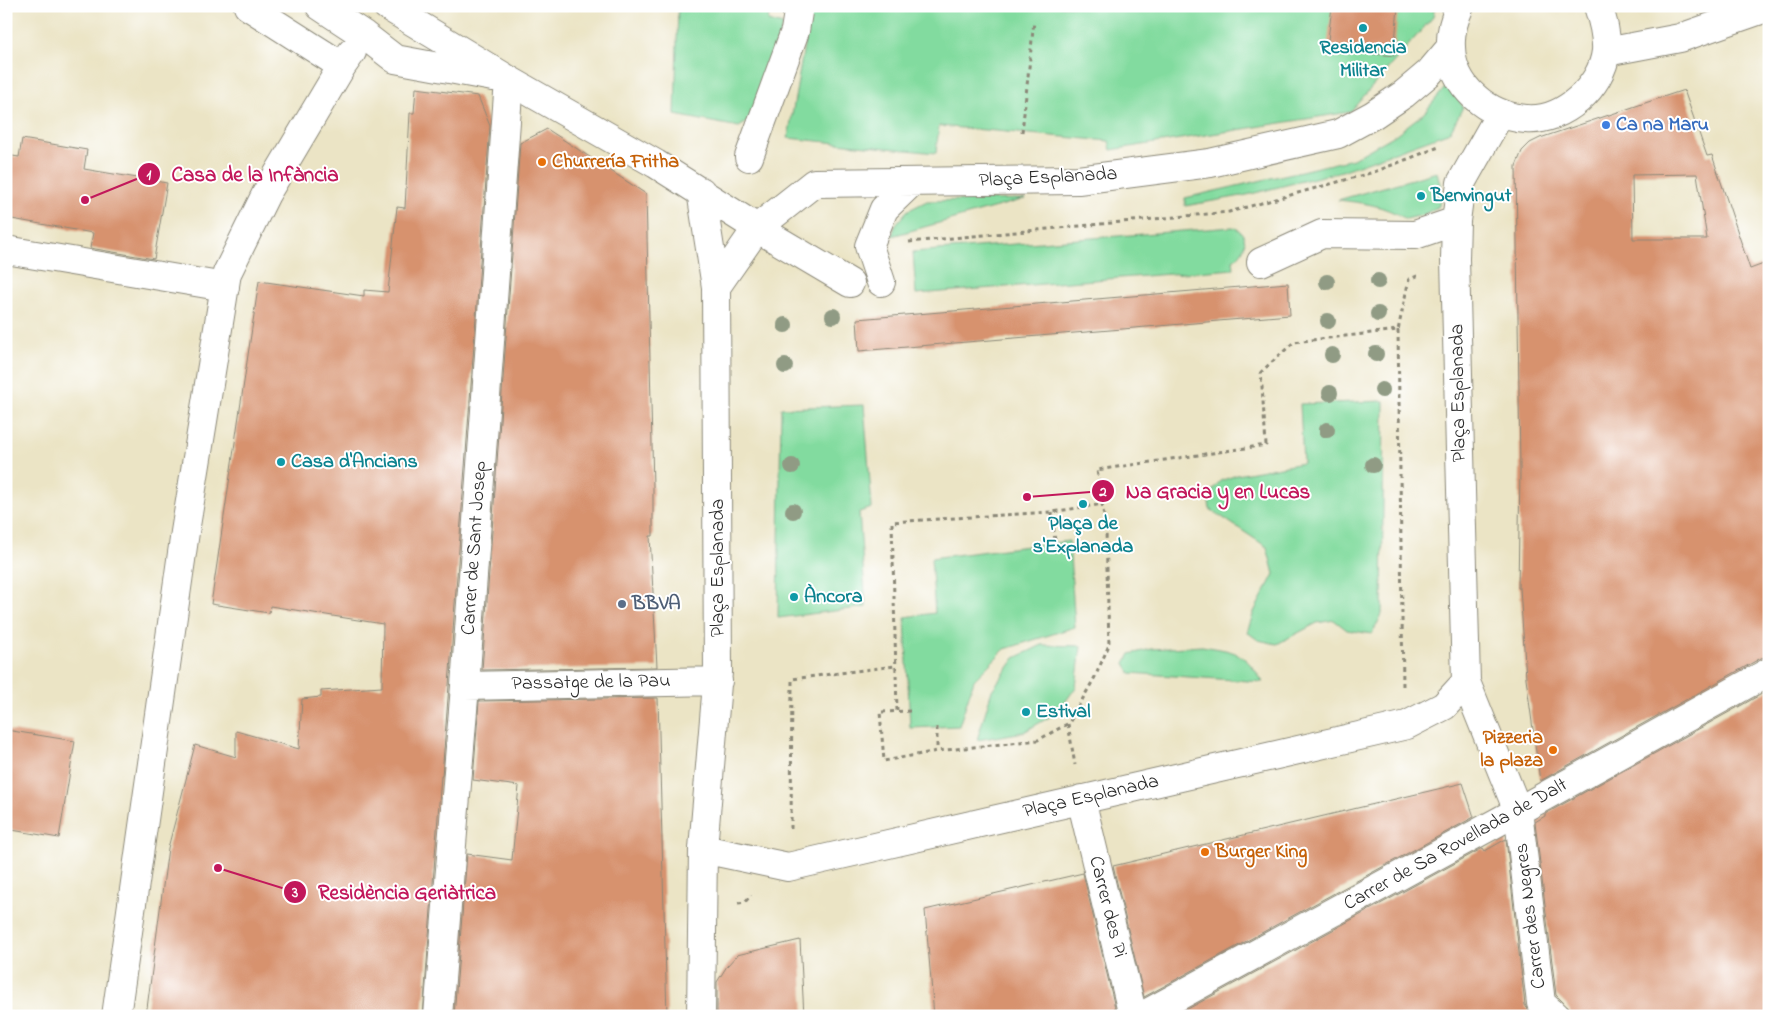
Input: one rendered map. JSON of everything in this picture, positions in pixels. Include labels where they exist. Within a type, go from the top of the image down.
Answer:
[{"type":"street","points":[[248,6],[342,66]]},
{"type":"street","points":[[320,6],[364,35],[395,59],[509,80]]},
{"type":"street","points":[[116,1016],[185,532],[227,273],[266,194],[342,66],[386,6],[509,80],[702,191],[757,228],[850,283]]},
{"type":"street","points":[[749,157],[795,31],[799,6]]},
{"type":"street","points":[[1460,6],[1453,22],[1451,47],[1456,69],[1466,88],[1481,103],[1500,114],[1527,119],[1555,114],[1563,110],[1579,100],[1597,78],[1606,52],[1605,27],[1598,6]]},
{"type":"street","points":[[1606,52],[1680,38],[1769,7]]},
{"type":"street","name":"Plaça Esplanada","points":[[716,286],[757,228],[814,183],[1078,180],[1210,163],[1338,134],[1373,115],[1404,94],[1429,73],[1451,47]]},
{"type":"street","name":"Carrer de Sant Josep","points":[[438,1016],[465,686],[509,80]]},
{"type":"street","name":"Plaça Esplanada","points":[[1500,114],[1461,183],[1456,222],[1455,259],[1466,682],[1518,811]]},
{"type":"street","points":[[881,282],[869,246],[884,209],[912,182]]},
{"type":"street","name":"Plaça Esplanada","points":[[701,1016],[703,849],[718,681],[716,286],[702,191]]},
{"type":"street","points":[[1261,262],[1322,234],[1415,235],[1456,222]]},
{"type":"street","points":[[6,250],[225,287]]},
{"type":"street","name":"Carrer de Sa Rovellada de Dalt","points":[[1142,1016],[1769,672]]},
{"type":"street","name":"Passatge de la Pau","points":[[465,686],[718,681]]},
{"type":"street","name":"Plaça Esplanada","points":[[703,849],[788,867],[1404,726],[1444,706],[1466,682]]},
{"type":"street","name":"Carrer des Pi","points":[[1081,799],[1133,1016]]},
{"type":"street","name":"Carrer des Negres","points":[[1518,811],[1541,1003],[1555,1016]]},
{"type":"path","points":[[1022,132],[1034,21]]},
{"type":"path","points":[[1404,726],[1398,330],[1409,279],[1455,259]]},
{"type":"path","points":[[910,711],[880,712],[884,761],[937,751],[1038,740],[1068,724],[1095,677],[1108,645],[1106,530],[1097,470],[1266,445],[1261,372],[1294,342],[1398,330]]},
{"type":"path","points":[[897,711],[892,522],[1052,512],[1103,504]]},
{"type":"path","points":[[1052,512],[1055,542]]},
{"type":"path","points":[[702,906],[745,902],[775,864],[791,836],[792,679],[896,666]]},
{"type":"path","points":[[1068,724],[1081,799]]},
{"type":"path","points":[[937,726],[937,751]]},
{"type":"green space","points":[[678,6],[771,6],[768,21],[783,25],[749,121],[739,127],[675,115]]},
{"type":"green space","points":[[811,6],[1435,6],[1433,17],[1350,112],[1111,150],[1109,141],[939,126],[936,153],[788,138]]},
{"type":"green space","points":[[1449,83],[1463,107],[1450,132],[1342,171],[1247,195],[1185,206],[1185,198],[1353,159],[1395,135],[1424,113]]},
{"type":"green space","points":[[1437,172],[1441,188],[1439,206],[1423,215],[1406,219],[1374,205],[1338,200]]},
{"type":"green space","points":[[1025,199],[892,236],[896,224],[907,211],[927,201]]},
{"type":"green space","points":[[1233,227],[1242,234],[1245,243],[1238,257],[1233,260],[1234,269],[916,294],[913,252]]},
{"type":"green space","points":[[1384,401],[1382,614],[1372,634],[1347,630],[1334,620],[1317,623],[1277,644],[1258,640],[1247,632],[1254,612],[1274,574],[1267,547],[1210,509],[1208,496],[1220,481],[1237,475],[1303,463],[1300,404]]},
{"type":"green space","points":[[864,405],[872,508],[859,512],[866,607],[778,618],[781,408]]},
{"type":"green space","points":[[1069,541],[1075,627],[1005,649],[974,680],[959,726],[910,728],[905,617],[935,613],[931,558]]},
{"type":"green space","points":[[1042,645],[1081,646],[1076,687],[1058,712],[1024,732],[977,740],[992,690],[1015,658]]},
{"type":"green space","points":[[1202,646],[1238,655],[1250,664],[1263,682],[1130,673],[1125,663],[1130,654],[1152,649]]},
{"type":"building","name":"Residencia Militar","points":[[1332,6],[1398,6],[1394,56],[1327,49]]},
{"type":"building","points":[[416,88],[478,96],[490,126],[423,1016],[146,1016],[168,848],[195,745],[236,757],[236,731],[299,749],[302,699],[321,697],[321,691],[382,687],[383,624],[270,606],[269,613],[211,604],[259,281],[364,296],[364,290],[388,292],[397,207],[405,208],[410,113],[414,113]]},
{"type":"building","points":[[1684,90],[1707,156],[1712,155],[1750,269],[1769,262],[1769,656],[1761,658],[1540,781],[1526,678],[1520,588],[1518,588],[1520,470],[1516,166],[1522,151],[1530,143]],"holes":[[[1697,174],[1707,239],[1633,239],[1632,175]]]},
{"type":"building","points":[[547,129],[646,194],[653,487],[653,536],[650,536],[657,667],[482,670],[520,143]]},
{"type":"building","points":[[22,139],[87,150],[84,169],[167,183],[154,259],[90,248],[93,233],[6,218],[6,155],[19,157]]},
{"type":"building","points":[[1288,283],[1290,315],[859,351],[857,319]]},
{"type":"building","points":[[1769,690],[1769,1016],[1570,1016],[1570,1011],[1566,1005],[1556,995],[1535,822],[1545,816],[1545,814]]},
{"type":"building","points":[[658,698],[667,1016],[454,1016],[467,854],[512,860],[519,786],[473,780],[479,701]]},
{"type":"building","points":[[6,730],[75,741],[59,838],[6,829]]},
{"type":"building","points":[[1463,783],[1474,817],[1144,997],[1113,866]]},
{"type":"building","points":[[1506,839],[1525,1005],[1532,1016],[1175,1016],[1483,848],[1485,851]]},
{"type":"building","points":[[1083,873],[1117,1016],[934,1016],[925,910]]},
{"type":"building","points":[[800,940],[804,1016],[717,1016],[717,982],[737,955]]},
{"type":"place","name":"Residencia Militar","points":[[1363,28]]},
{"type":"place","name":"Ca na Maru","points":[[1606,125]]},
{"type":"place","name":"Churrería Fritha","points":[[542,162]]},
{"type":"place","name":"Benvingut","points":[[1421,196]]},
{"type":"place","name":"Casa de la Infància","points":[[85,200]]},
{"type":"place","name":"Casa d'Ancians","points":[[281,462]]},
{"type":"place","name":"Na Gracia y en Lucas","points":[[1027,497]]},
{"type":"place","name":"Plaça de s'Explanada","points":[[1083,504]]},
{"type":"place","name":"Àncora","points":[[794,597]]},
{"type":"place","name":"BBVA","points":[[622,604]]},
{"type":"place","name":"Estival","points":[[1026,712]]},
{"type":"place","name":"Pizzeria la plaza","points":[[1553,750]]},
{"type":"place","name":"Burger King","points":[[1205,852]]},
{"type":"place","name":"Residència Geriàtrica","points":[[218,868]]}]
